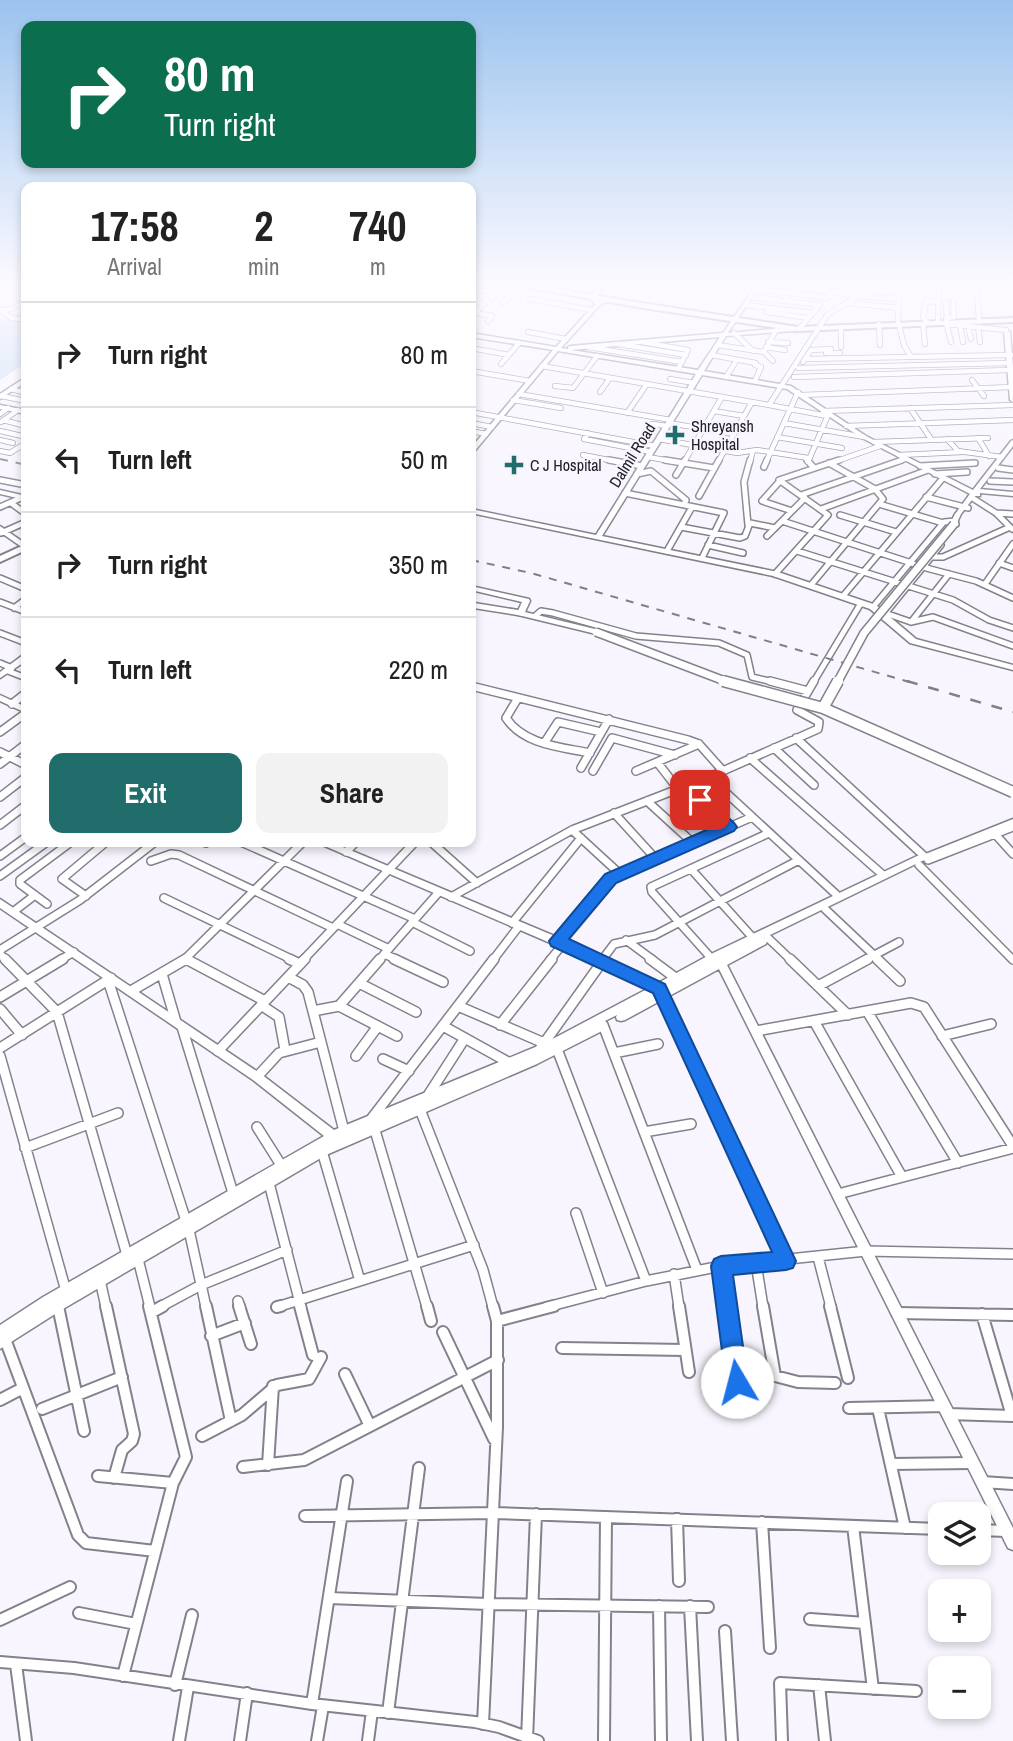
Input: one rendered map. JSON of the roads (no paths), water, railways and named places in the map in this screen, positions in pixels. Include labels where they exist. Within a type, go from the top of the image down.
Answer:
[{"type":"highway","points":[[0,561],[21,551]]},
{"type":"street","points":[[555,386],[573,388],[590,365]]},
{"type":"street","points":[[655,365],[785,386],[864,437],[976,494],[1012,529],[943,556],[932,557]]},
{"type":"street","points":[[678,369],[680,365]]},
{"type":"street","name":"Dalmil Road","points":[[598,537],[705,365]]},
{"type":"street","points":[[726,377],[734,365]]},
{"type":"street","points":[[755,381],[761,369],[756,365]]},
{"type":"street","points":[[785,386],[798,365]]},
{"type":"street","points":[[769,405],[794,377],[801,365]]},
{"type":"street","points":[[476,446],[542,366],[826,414],[1013,402],[1011,366]]},
{"type":"street","points":[[879,366],[884,374]]},
{"type":"street","points":[[794,377],[1011,366]]},
{"type":"street","points":[[799,368],[1011,366]]},
{"type":"street","points":[[476,373],[530,381]]},
{"type":"street","points":[[600,392],[610,378]]},
{"type":"street","points":[[670,379],[694,383]]},
{"type":"street","points":[[972,380],[984,396]]},
{"type":"street","points":[[0,396],[21,381]]},
{"type":"street","points":[[624,388],[628,381]]},
{"type":"street","points":[[0,396],[21,382]]},
{"type":"street","points":[[627,413],[647,384]]},
{"type":"street","points":[[799,393],[1012,388]]},
{"type":"street","points":[[11,390],[21,391]]},
{"type":"street","points":[[764,467],[799,393]]},
{"type":"street","points":[[519,394],[734,434]]},
{"type":"street","points":[[0,396],[21,400]]},
{"type":"street","points":[[676,475],[722,397]]},
{"type":"street","points":[[513,400],[561,408]]},
{"type":"street","points":[[699,496],[752,402]]},
{"type":"street","points":[[976,406],[987,421]]},
{"type":"street","points":[[0,407],[21,411]]},
{"type":"street","points":[[0,414],[8,408]]},
{"type":"street","points":[[910,408],[931,439]]},
{"type":"street","points":[[1,421],[18,410]]},
{"type":"street","points":[[714,411],[744,416]]},
{"type":"street","points":[[476,413],[640,443],[683,463],[714,468]]},
{"type":"street","points":[[814,468],[807,462],[826,414]]},
{"type":"street","points":[[846,426],[1013,420]]},
{"type":"street","points":[[1,421],[21,425]]},
{"type":"street","points":[[640,443],[652,424],[669,423]]},
{"type":"street","points":[[784,423],[864,437]]},
{"type":"street","points":[[476,424],[492,427]]},
{"type":"street","points":[[0,431],[21,436]]},
{"type":"street","points":[[476,432],[485,434]]},
{"type":"street","points":[[588,433],[584,438],[653,449],[693,445],[741,453],[771,452],[808,458]]},
{"type":"street","points":[[596,457],[611,438]]},
{"type":"street","points":[[777,438],[842,448]]},
{"type":"street","points":[[978,438],[989,456]]},
{"type":"street","points":[[792,511],[762,500],[779,482],[877,444],[988,438]]},
{"type":"street","points":[[947,439],[956,450],[1002,457]]},
{"type":"street","points":[[0,440],[13,443]]},
{"type":"street","points":[[823,708],[864,633],[955,522],[1013,442]]},
{"type":"street","points":[[0,451],[10,453],[19,448]]},
{"type":"street","points":[[976,494],[990,481],[1013,450]]},
{"type":"street","points":[[681,527],[744,537],[748,525],[744,482],[753,451]]},
{"type":"street","points":[[767,536],[803,496],[902,457],[963,452]]},
{"type":"street","points":[[583,455],[642,466]]},
{"type":"street","points":[[811,585],[883,497],[875,489],[829,463]]},
{"type":"street","points":[[919,466],[975,463]]},
{"type":"street","points":[[998,468],[1013,470]]},
{"type":"street","points":[[821,509],[928,470]]},
{"type":"street","points":[[637,474],[651,471],[686,500],[684,505]]},
{"type":"street","points":[[935,474],[967,472]]},
{"type":"street","points":[[844,596],[943,478]]},
{"type":"street","points":[[0,480],[21,484]]},
{"type":"street","points":[[990,481],[1013,482]]},
{"type":"street","points":[[775,574],[828,517],[803,496],[779,482]]},
{"type":"street","points":[[0,492],[21,497]]},
{"type":"street","points":[[625,493],[724,513],[702,558]]},
{"type":"street","points":[[976,494],[1013,494]]},
{"type":"street","points":[[926,497],[966,507]]},
{"type":"street","points":[[0,508],[21,499]]},
{"type":"street","points":[[11,503],[21,510]]},
{"type":"street","points":[[879,503],[943,523],[955,522]]},
{"type":"street","points":[[667,551],[692,507]]},
{"type":"street","points":[[476,512],[775,574],[844,596],[911,622],[933,617],[1013,646]]},
{"type":"street","points":[[996,513],[1013,514]]},
{"type":"street","points":[[839,515],[896,532]]},
{"type":"street","points":[[782,521],[985,584],[1013,598]]},
{"type":"street","points":[[885,614],[956,526],[955,522]]},
{"type":"street","points":[[748,525],[757,523],[775,528]]},
{"type":"street","points":[[873,607],[943,523]]},
{"type":"street","points":[[1,531],[21,524]]},
{"type":"street","points":[[1,531],[21,545]]},
{"type":"street","points":[[985,584],[1013,544]]},
{"type":"street","points":[[708,545],[743,553]]},
{"type":"street","points":[[722,562],[727,550]]},
{"type":"street","points":[[797,551],[961,603],[989,620],[1013,628],[1004,642]]},
{"type":"street","points":[[999,564],[1013,568]]},
{"type":"street","points":[[911,622],[949,574]]},
{"type":"street","points":[[0,578],[21,587]]},
{"type":"street","points":[[476,589],[526,601],[522,614]]},
{"type":"street","points":[[0,602],[21,610]]},
{"type":"street","points":[[13,608],[21,602]]},
{"type":"street","points":[[451,897],[572,830],[709,777],[820,727],[817,721],[797,710],[861,603]]},
{"type":"street","points":[[476,606],[536,616],[596,632],[718,680],[823,708],[1013,792]]},
{"type":"street","points":[[536,616],[541,611],[556,612],[634,636],[662,640],[686,637],[729,647],[747,655],[752,677],[808,691]]},
{"type":"street","points":[[885,614],[912,641],[1013,668]]},
{"type":"street","points":[[0,632],[21,641]]},
{"type":"street","points":[[0,663],[6,671],[21,660]]},
{"type":"street","points":[[476,687],[699,744],[723,771]]},
{"type":"street","points":[[12,704],[21,697]]},
{"type":"street","points":[[0,698],[21,709]]},
{"type":"street","points":[[518,698],[507,721],[528,737],[590,753]]},
{"type":"street","points":[[0,732],[21,716]]},
{"type":"street","points":[[581,768],[609,719]]},
{"type":"street","points":[[545,742],[558,722],[601,732]]},
{"type":"street","points":[[593,771],[612,738],[675,755]]},
{"type":"street","points":[[796,738],[925,859],[1013,960]]},
{"type":"street","points":[[636,771],[699,744]]},
{"type":"street","points":[[0,764],[21,748]]},
{"type":"street","points":[[774,748],[814,785]]},
{"type":"street","points":[[0,752],[21,762]]},
{"type":"street","points":[[750,758],[883,876]]},
{"type":"street","points":[[657,762],[682,788],[729,827]]},
{"type":"street","points":[[709,777],[839,897]]},
{"type":"street","points":[[0,797],[21,781]]},
{"type":"street","points":[[647,801],[692,842]]},
{"type":"street","points":[[0,825],[21,811]]},
{"type":"street","points":[[614,813],[655,859]]},
{"type":"street","points":[[500,1024],[602,886],[620,874],[752,817]]},
{"type":"street","points":[[373,1122],[419,1107],[557,1049],[603,1026],[753,938],[883,876],[1013,825]]},
{"type":"street","points":[[187,1226],[233,1193],[339,1136],[661,992],[677,979],[768,938],[925,859],[1013,825]]},
{"type":"street","points":[[572,830],[620,874]]},
{"type":"street","points":[[769,833],[651,887],[652,892],[717,959],[756,1031],[1012,1540]]},
{"type":"street","points":[[995,834],[1013,853]]},
{"type":"street","points":[[373,1122],[581,838]]},
{"type":"street","points":[[0,856],[21,841]]},
{"type":"street","points":[[0,845],[8,850]]},
{"type":"street","points":[[0,876],[40,847]]},
{"type":"street","points":[[47,904],[20,884],[20,880],[64,847]]},
{"type":"street","points":[[86,896],[62,880],[100,847]]},
{"type":"street","points":[[123,1676],[173,1483],[184,1464],[185,1447],[152,1312],[57,1012],[25,982],[0,952],[122,871],[149,847]]},
{"type":"street","points":[[252,847],[363,896],[470,951]]},
{"type":"street","points":[[131,991],[186,959],[298,847]]},
{"type":"street","points":[[334,847],[603,961],[661,992],[786,1261]]},
{"type":"street","points":[[346,852],[351,847]]},
{"type":"street","points":[[218,1051],[410,847]]},
{"type":"street","points":[[437,847],[477,883]]},
{"type":"street","points":[[151,860],[175,854],[253,892],[335,926],[443,982]]},
{"type":"street","points":[[542,1046],[614,944],[648,937],[799,860]]},
{"type":"street","points":[[691,869],[753,938]]},
{"type":"street","points":[[339,1006],[439,892]]},
{"type":"street","points":[[13,912],[35,895]]},
{"type":"street","points":[[164,898],[300,964]]},
{"type":"street","points":[[0,904],[257,1077],[339,1136]]},
{"type":"street","points":[[825,909],[900,981]]},
{"type":"street","points":[[768,938],[848,1015]]},
{"type":"street","points":[[625,940],[677,979]]},
{"type":"street","points":[[818,986],[899,942]]},
{"type":"street","points":[[0,997],[74,953]]},
{"type":"street","points":[[186,959],[263,1003],[278,1017],[285,1050]]},
{"type":"street","points":[[162,974],[233,1193]]},
{"type":"street","points":[[288,977],[306,988],[321,1042],[339,1136]]},
{"type":"street","points":[[0,1048],[110,979]]},
{"type":"street","points":[[110,979],[187,1226],[231,1421]]},
{"type":"street","points":[[359,983],[416,1012]]},
{"type":"street","points":[[756,1031],[915,1003],[924,1007],[1013,1147],[838,1194]]},
{"type":"street","points":[[313,1011],[339,1006],[397,1036]]},
{"type":"street","points":[[458,1006],[542,1046]]},
{"type":"street","points":[[0,1009],[22,1035]]},
{"type":"street","points":[[867,1011],[957,1163]]},
{"type":"street","points":[[814,1021],[902,1177]]},
{"type":"street","points":[[942,1035],[991,1024]]},
{"type":"street","points":[[356,1056],[378,1026]]},
{"type":"street","points":[[443,1026],[508,1062]]},
{"type":"street","points":[[603,1026],[697,1270]]},
{"type":"street","points":[[429,1094],[465,1038]]},
{"type":"street","points":[[257,1077],[285,1050],[321,1042]]},
{"type":"street","points":[[614,1053],[658,1044]]},
{"type":"street","points":[[557,1049],[646,1281]]},
{"type":"street","points":[[0,1056],[66,1291]]},
{"type":"street","points":[[383,1059],[409,1071]]},
{"type":"street","points":[[419,1107],[493,1297],[497,1321],[496,1443],[483,1724]]},
{"type":"street","points":[[25,1148],[118,1113]]},
{"type":"street","points":[[373,1122],[432,1321]]},
{"type":"street","points":[[644,1132],[691,1124]]},
{"type":"street","points":[[257,1127],[281,1165]]},
{"type":"street","points":[[1,1334],[66,1291],[270,1183],[322,1151],[339,1136]]},
{"type":"street","points":[[322,1151],[360,1281]]},
{"type":"street","points":[[202,1436],[243,1414],[273,1386],[284,1380],[309,1378],[317,1356],[270,1183]]},
{"type":"street","points":[[576,1213],[603,1293]]},
{"type":"street","points":[[277,1307],[474,1245]]},
{"type":"street","points":[[152,1312],[201,1285],[287,1250]]},
{"type":"street","points":[[497,1321],[674,1274],[721,1266],[866,1251],[1013,1254]]},
{"type":"street","points":[[1,1334],[58,1305],[100,1280],[134,1255]]},
{"type":"street","points":[[818,1257],[848,1378]]},
{"type":"street","points":[[756,1263],[775,1376],[798,1382],[835,1383]]},
{"type":"street","points":[[721,1266],[737,1382]]},
{"type":"street","points":[[674,1274],[689,1372]]},
{"type":"street","points":[[100,1280],[134,1434],[132,1441],[122,1450],[114,1478]]},
{"type":"street","points":[[238,1301],[251,1343]]},
{"type":"street","points":[[58,1305],[84,1431]]},
{"type":"street","points":[[897,1313],[1013,1315]]},
{"type":"street","points":[[849,1408],[946,1410],[1012,1416],[982,1314]]},
{"type":"street","points":[[211,1336],[245,1323]]},
{"type":"street","points":[[443,1332],[496,1443]]},
{"type":"street","points":[[1,1334],[78,1535],[86,1543],[155,1551]]},
{"type":"street","points":[[562,1348],[685,1350]]},
{"type":"street","points":[[243,1467],[304,1460],[498,1360]]},
{"type":"street","points":[[345,1374],[370,1426]]},
{"type":"street","points":[[42,1409],[122,1377]]},
{"type":"street","points":[[268,1465],[273,1386]]},
{"type":"street","points":[[0,1400],[23,1388]]},
{"type":"street","points":[[878,1408],[905,1528]]},
{"type":"street","points":[[891,1464],[972,1463]]},
{"type":"street","points":[[388,1713],[419,1468]]},
{"type":"street","points":[[98,1476],[173,1483]]},
{"type":"street","points":[[317,1741],[317,1705],[329,1598],[347,1481]]},
{"type":"street","points":[[982,1482],[1013,1483]]},
{"type":"street","points":[[305,1516],[493,1513],[928,1529]]},
{"type":"street","points":[[0,1662],[74,1668],[317,1705],[483,1724],[531,1740],[536,1514]]},
{"type":"street","points":[[604,1741],[606,1517]]},
{"type":"street","points":[[677,1519],[679,1581]]},
{"type":"street","points":[[762,1522],[769,1648]]},
{"type":"street","points":[[853,1526],[873,1689]]},
{"type":"street","points":[[991,1534],[1012,1540]]},
{"type":"street","points":[[0,1620],[70,1587]]},
{"type":"street","points":[[329,1598],[488,1604],[708,1607]]},
{"type":"street","points":[[659,1606],[661,1741]]},
{"type":"street","points":[[690,1606],[697,1741]]},
{"type":"street","points":[[79,1613],[136,1624]]},
{"type":"street","points":[[174,1685],[192,1615]]},
{"type":"street","points":[[810,1619],[865,1623]]},
{"type":"street","points":[[725,1631],[732,1741]]},
{"type":"street","points":[[16,1664],[26,1741]]},
{"type":"street","points":[[782,1741],[780,1683],[916,1692]]},
{"type":"street","points":[[819,1685],[825,1741]]},
{"type":"street","points":[[179,1741],[188,1687]]},
{"type":"street","points":[[240,1741],[247,1693]]},
{"type":"street","points":[[368,1741],[372,1711]]},
{"type":"water","points":[[0,365],[21,365],[21,366],[0,380]]},
{"type":"railway","points":[[0,459],[21,464]]},
{"type":"railway","points":[[476,561],[531,573],[913,683]]},
{"type":"railway","points":[[907,681],[1013,712]]},
{"type":"place","name":"Shreyansh Hospital","points":[[675,435]]},
{"type":"place","name":"C J Hospital","points":[[514,465]]}]
